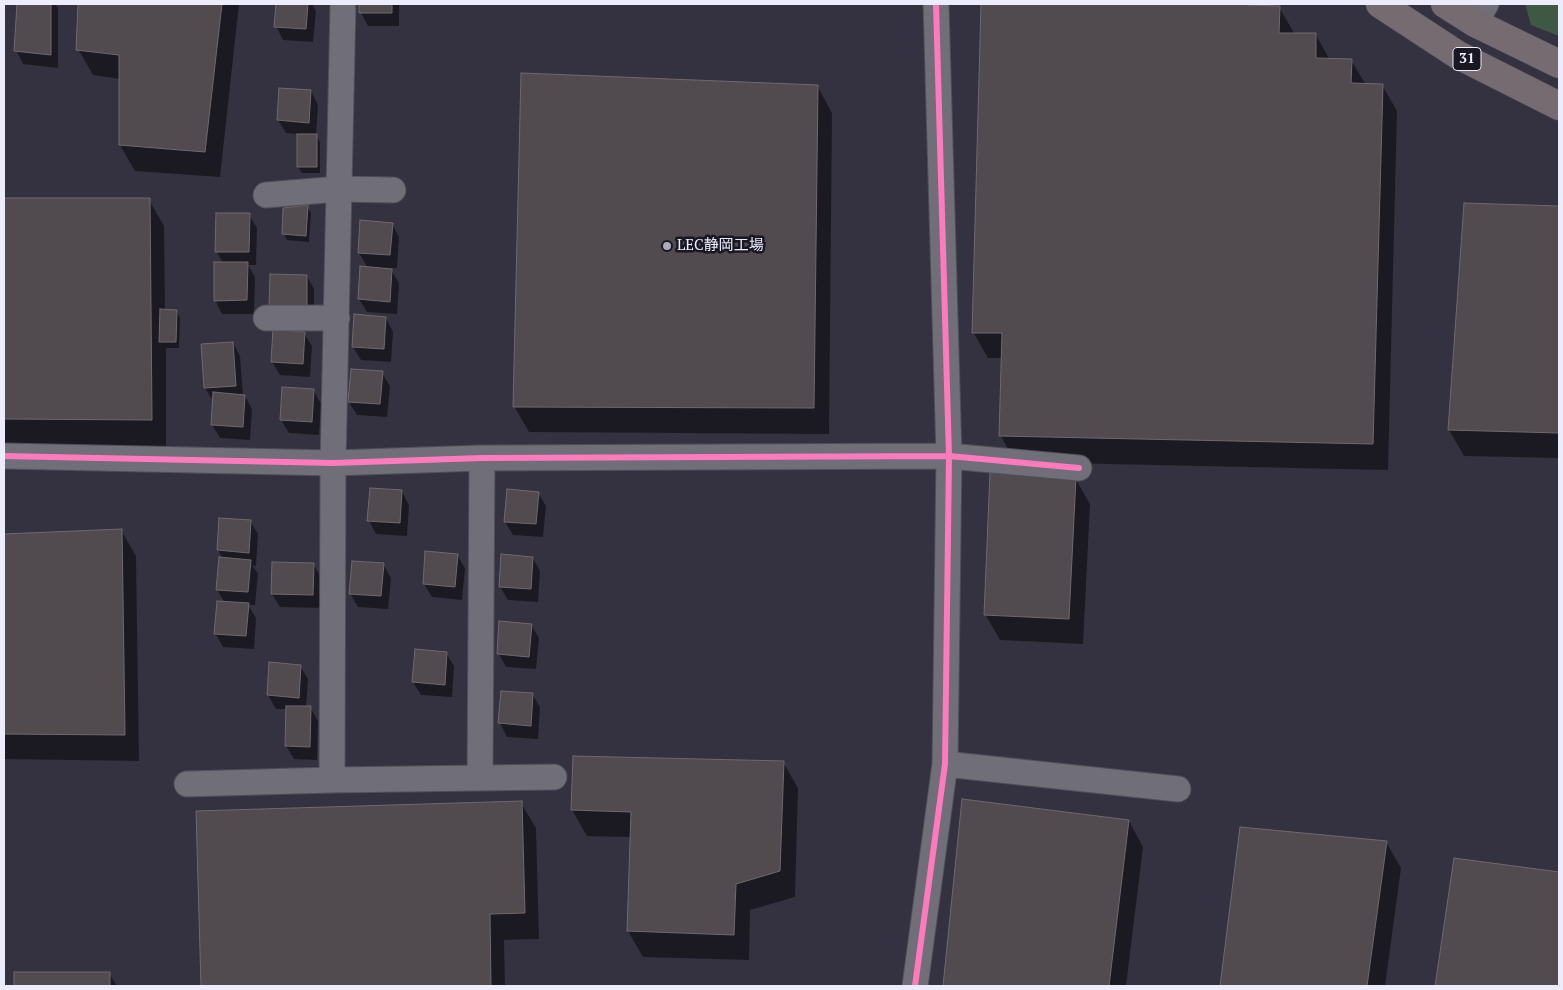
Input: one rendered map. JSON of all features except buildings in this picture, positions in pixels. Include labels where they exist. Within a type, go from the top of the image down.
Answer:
[{"type":"main road","name":"31","points":[[1380,4],[1458,54],[1559,106]]},
{"type":"main road","name":"31","points":[[1445,4],[1480,13],[1559,64]]},
{"type":"street","points":[[332,780],[333,463],[343,4]]},
{"type":"street","points":[[915,986],[944,764],[949,456],[936,4]]},
{"type":"street","points":[[266,195],[339,190],[393,190]]},
{"type":"street","points":[[266,318],[336,318]]},
{"type":"street","points":[[4,456],[333,463],[482,458],[949,456],[1079,468]]},
{"type":"street","points":[[480,777],[482,458]]},
{"type":"street","points":[[944,764],[1178,789]]},
{"type":"street","points":[[187,784],[554,777]]},
{"type":"green space","points":[[1525,4],[1559,4],[1559,36],[1531,25]]},
{"type":"cycle path","points":[[915,986],[945,764],[949,456],[936,4]]},
{"type":"cycle path","points":[[4,456],[333,463],[482,458],[949,456],[1079,468]]},
{"type":"place","name":"LEC静岡工場","points":[[667,246]]}]
